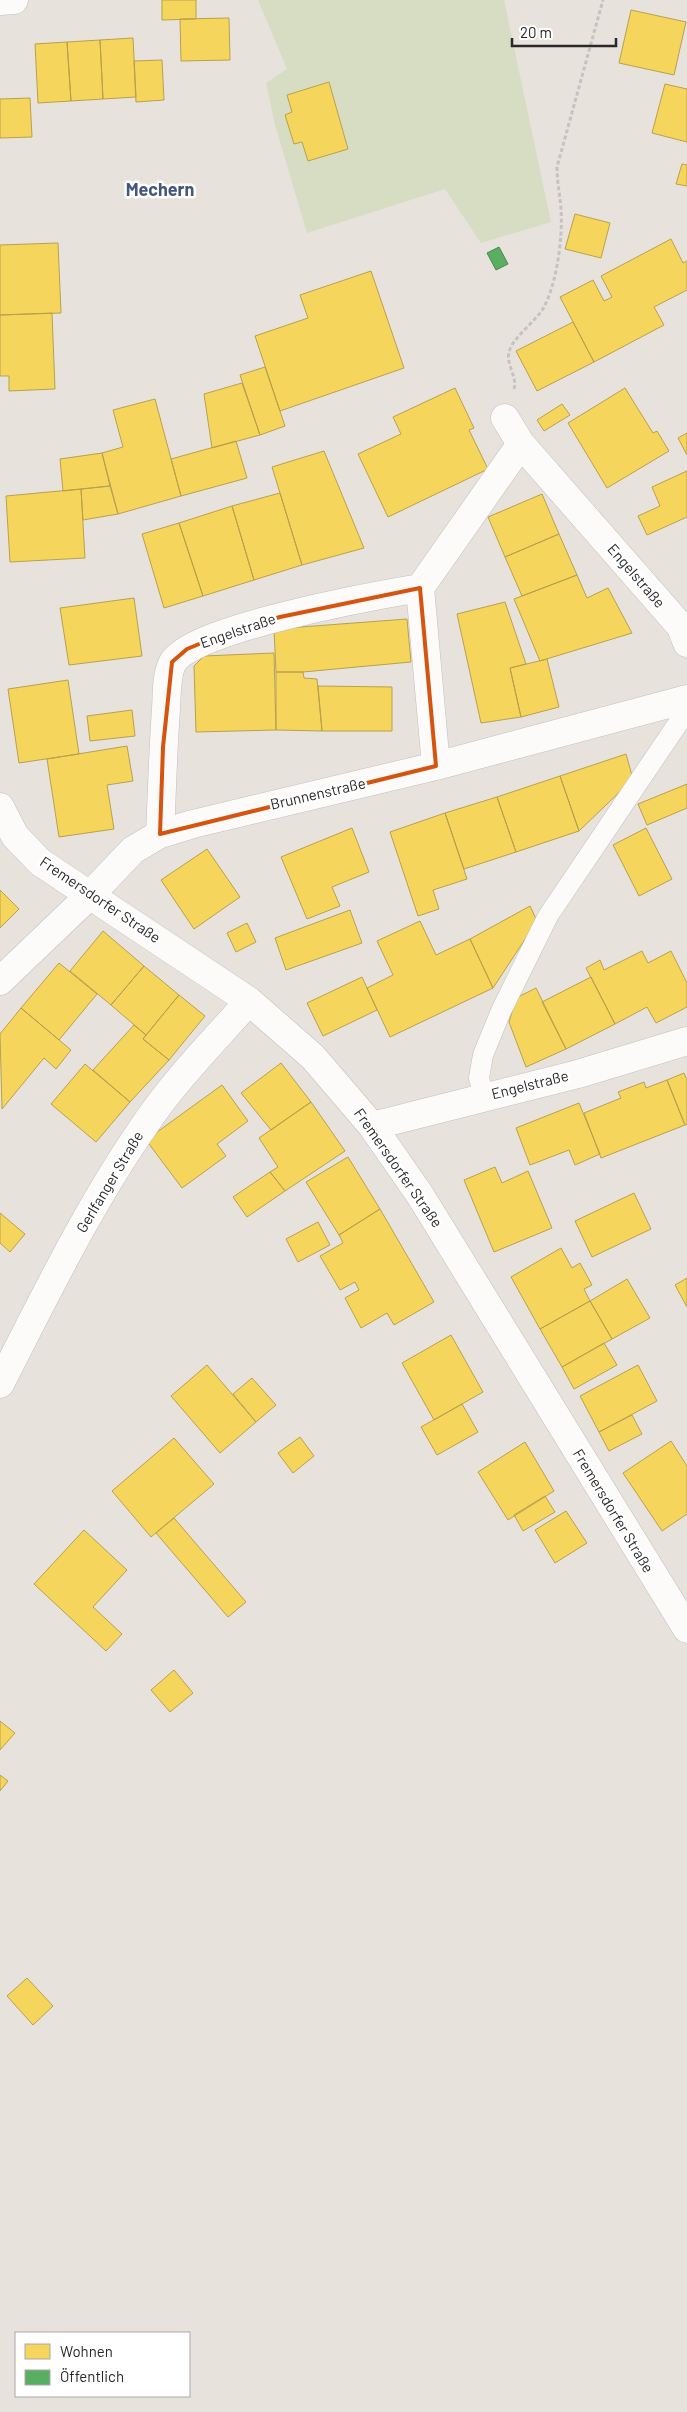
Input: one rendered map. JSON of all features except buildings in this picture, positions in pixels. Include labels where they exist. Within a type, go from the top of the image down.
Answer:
[{"type":"street","points":[[0,1],[14,0]]},
{"type":"street","name":"Engelstraße","points":[[505,418],[522,444],[681,628],[687,643]]},
{"type":"street","points":[[436,766],[420,588],[522,444]]},
{"type":"street","name":"Engelstraße","points":[[160,834],[163,746],[168,676],[172,662],[187,649],[221,635],[280,617],[420,588]]},
{"type":"street","name":"Brunnenstraße","points":[[0,980],[91,894],[133,850],[160,834],[193,824],[436,766],[687,699]]},
{"type":"street","name":"Fremersdorfer Straße","points":[[0,807],[15,836],[40,862],[91,894],[249,1001],[313,1057],[372,1126],[420,1195],[687,1629]]},
{"type":"street","name":"Gerlfanger Straße","points":[[0,1384],[61,1265],[109,1180],[145,1124],[178,1081],[249,1001]]},
{"type":"street","name":"Engelstraße","points":[[372,1126],[578,1074],[687,1041]]},
{"type":"lane","points":[[484,1097],[479,1078],[483,1055],[501,1011],[548,916],[687,710]]},
{"type":"path","points":[[505,418],[515,384],[508,360],[510,348],[544,307],[558,262],[561,210],[557,190],[557,167],[603,0]]},
{"type":"highlighted area","points":[[420,588],[436,766],[160,834],[163,747],[172,662],[187,649],[221,635],[280,617]]},
{"type":"green space","points":[[258,0],[504,0],[551,222],[481,243],[445,189],[307,233],[275,125],[266,83],[287,69]]},
{"type":"district","name":"Mechern","points":[[160,190]]}]
